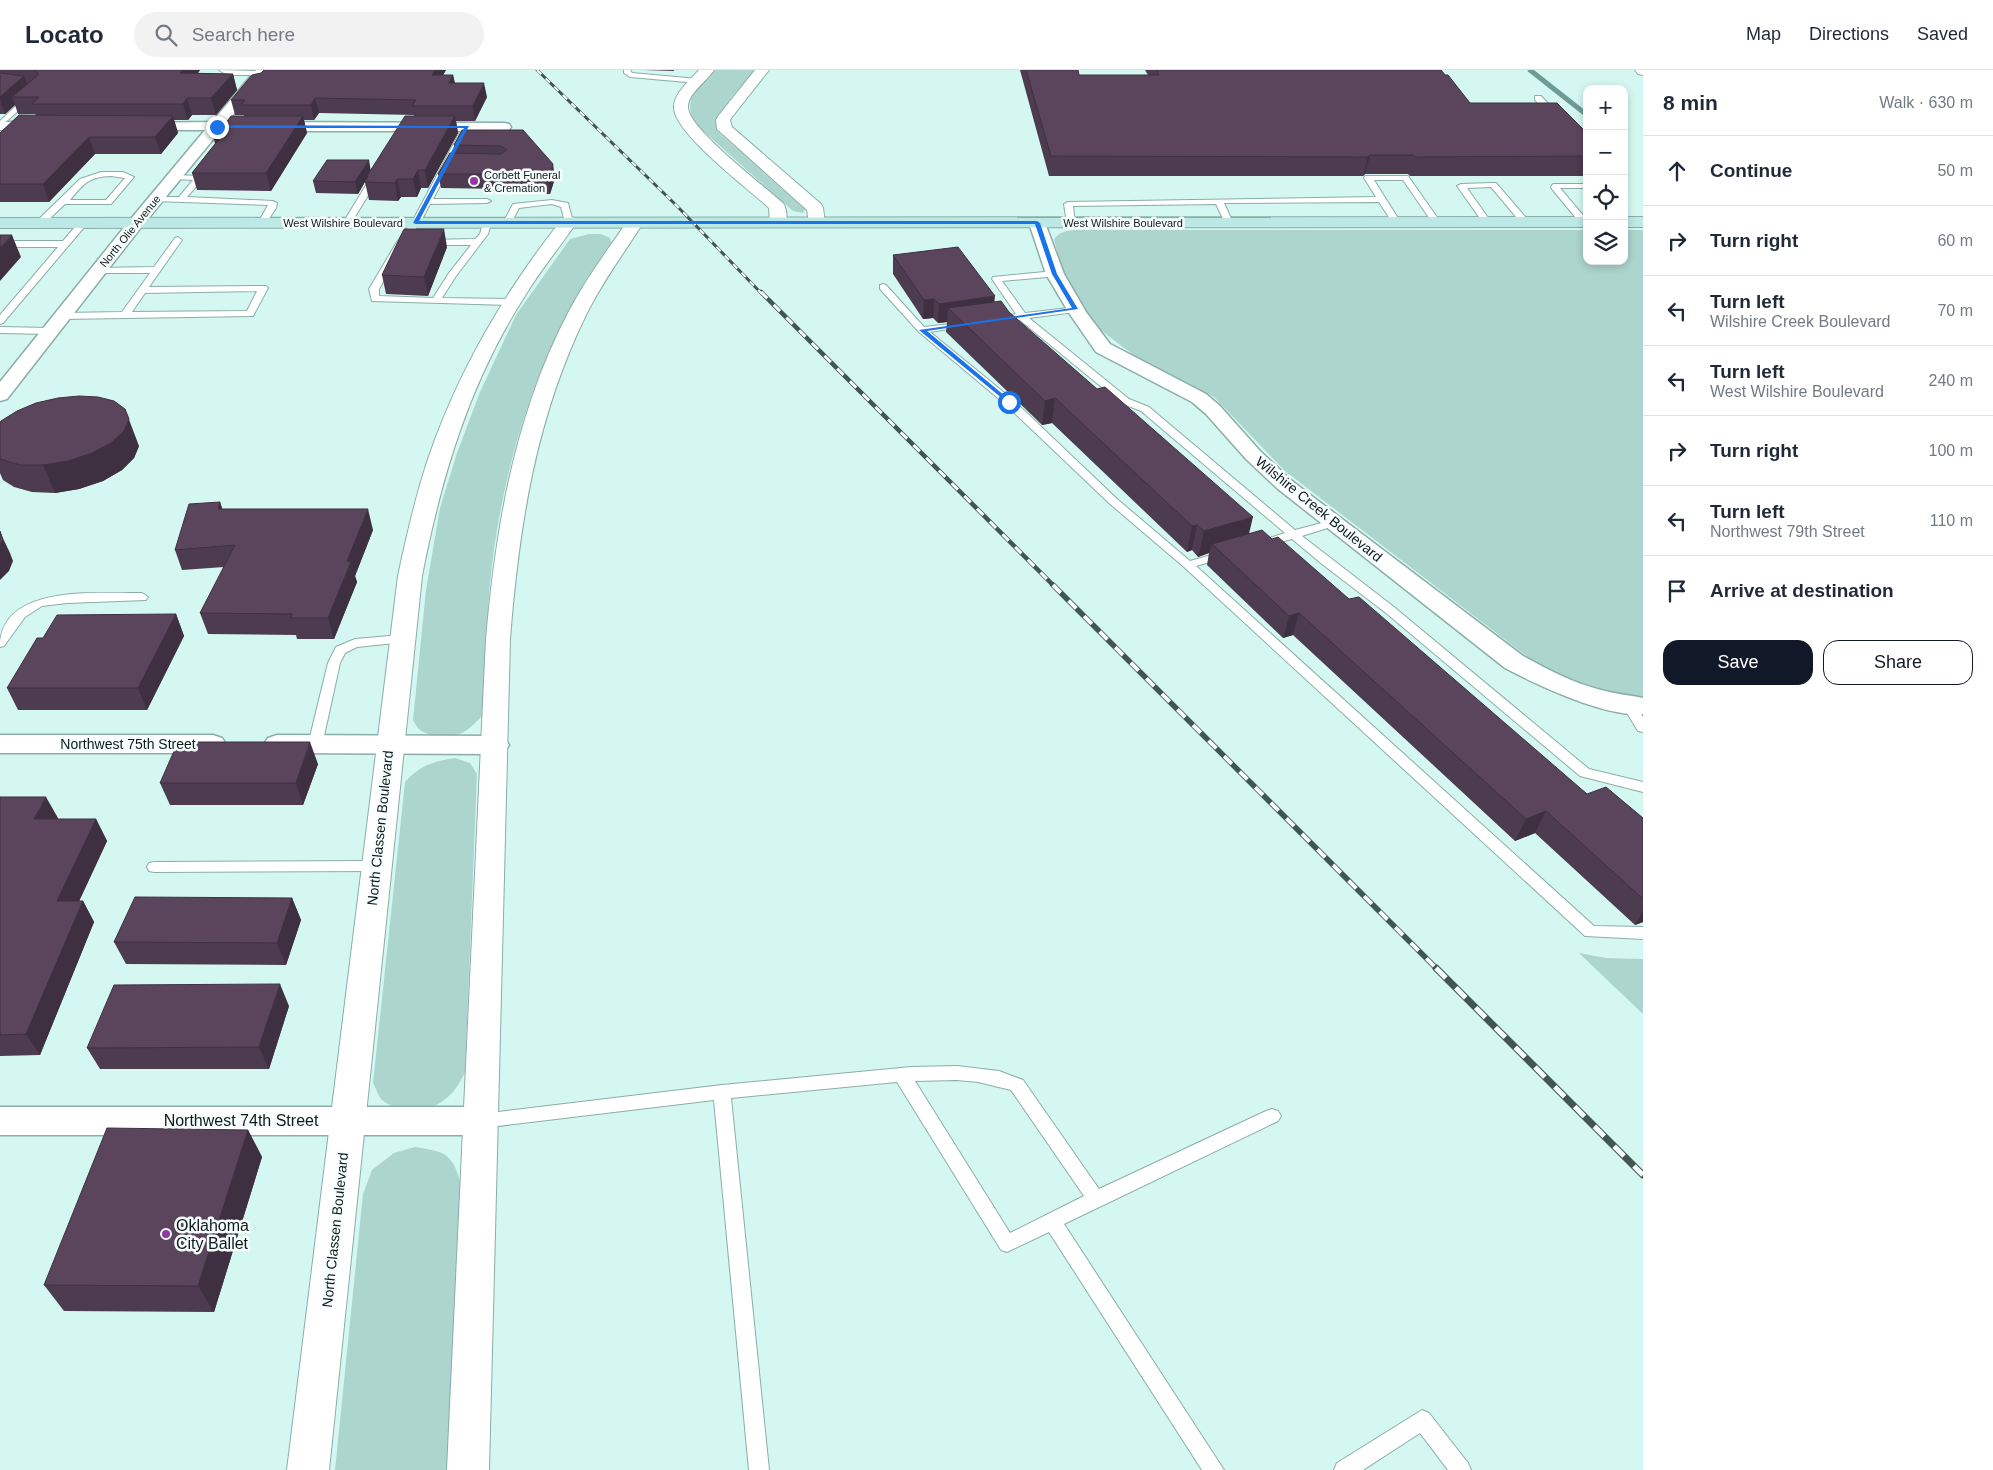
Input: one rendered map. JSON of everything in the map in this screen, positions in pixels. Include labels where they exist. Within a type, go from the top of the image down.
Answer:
[{"type":"main road","name":"West Wilshire Boulevard","points":[[0,223],[1583,222]]},
{"type":"street","points":[[762,70],[726,115],[723,120],[725,129],[815,208],[817,223]]},
{"type":"street","name":"North Olie Avenue","points":[[0,395],[136,223],[262,71]]},
{"type":"street","points":[[702,75],[682,101],[683,116],[695,134],[777,207],[778,223]]},
{"type":"street","points":[[0,125],[59,126]]},
{"type":"street","points":[[128,126],[217,127],[466,136],[504,127]]},
{"type":"street","name":"North Classen Boulevard","points":[[308,1470],[401,639],[410,576],[427,500],[443,447],[462,398],[480,359],[512,302],[542,256],[569,222]]},
{"type":"street","points":[[468,1470],[496,745],[498,639],[508,532],[520,469],[540,400],[564,340],[597,280],[635,223]]},
{"type":"street","name":"Wilshire Creek Boulevard","points":[[1037,223],[1055,274],[1075,309],[1103,348],[1199,398],[1213,410],[1253,455],[1285,485],[1514,662],[1545,680],[1580,694],[1613,703],[1635,706]]},
{"type":"street","name":"Northwest 75th Street","points":[[0,744],[496,745]]},
{"type":"street","name":"Northwest 74th Street","points":[[0,1121],[482,1121]]},
{"type":"lane","points":[[222,70],[227,73],[262,71]]},
{"type":"lane","points":[[627,70],[626,72],[630,75],[702,75]]},
{"type":"lane","points":[[0,125],[38,90]]},
{"type":"lane","points":[[1538,98],[1562,124]]},
{"type":"lane","points":[[466,136],[448,163],[416,223],[411,242],[374,289],[375,299],[512,302]]},
{"type":"lane","points":[[448,163],[457,163]]},
{"type":"lane","points":[[347,223],[380,169]]},
{"type":"lane","points":[[40,223],[85,178],[93,174],[124,174],[130,177],[108,202],[63,202]]},
{"type":"lane","points":[[175,177],[198,178],[181,199]]},
{"type":"lane","points":[[1396,222],[1368,178],[1405,178],[1437,222]]},
{"type":"lane","points":[[1487,222],[1461,186],[1493,186],[1525,222]]},
{"type":"lane","points":[[1583,186],[1555,187],[1583,219]]},
{"type":"lane","points":[[156,199],[273,203],[272,208],[262,223]]},
{"type":"lane","points":[[1071,223],[1068,204],[1382,199]]},
{"type":"lane","points":[[427,202],[487,201]]},
{"type":"lane","points":[[1219,202],[1230,223]]},
{"type":"lane","points":[[437,299],[452,275],[484,234],[487,222]]},
{"type":"lane","points":[[0,321],[83,223]]},
{"type":"lane","points":[[125,315],[178,240]]},
{"type":"lane","points":[[411,242],[478,242]]},
{"type":"lane","points":[[0,244],[64,244]]},
{"type":"lane","points":[[99,270],[157,270]]},
{"type":"lane","points":[[1055,274],[996,279],[1022,316],[1125,401],[1146,409],[1326,562],[1390,610],[1585,772],[1643,787]]},
{"type":"lane","points":[[883,287],[922,330],[1009,402],[1113,501],[1188,565],[1590,932],[1643,933]]},
{"type":"lane","points":[[63,316],[250,314],[263,288],[143,290]]},
{"type":"lane","points":[[922,330],[1075,309]]},
{"type":"lane","points":[[0,330],[51,331]]},
{"type":"lane","points":[[1188,565],[1333,522]]},
{"type":"lane","points":[[0,643],[11,624],[31,606],[60,599],[142,597]]},
{"type":"lane","points":[[315,745],[334,663],[340,650],[355,642],[401,639]]},
{"type":"lane","points":[[1635,706],[1643,728]]},
{"type":"lane","points":[[154,868],[376,866]]},
{"type":"lane","points":[[482,1121],[722,1092],[902,1075],[973,1074],[988,1076],[1017,1085],[1096,1199]]},
{"type":"lane","points":[[902,1075],[1007,1244],[1096,1199],[1272,1116]]},
{"type":"lane","points":[[722,1092],[759,1470]]},
{"type":"lane","points":[[1052,1221],[1214,1470]]},
{"type":"lane","points":[[1344,1470],[1422,1420],[1461,1470]]},
{"type":"green space","points":[[714,70],[756,70],[724,107],[717,124],[717,131],[805,209],[803,213],[793,211],[693,122],[690,106],[691,99]]},
{"type":"green space","points":[[1583,230],[1583,265],[1628,265],[1628,230],[1643,230],[1643,709],[1626,698],[1566,677],[1529,658],[1285,471],[1214,397],[1136,357],[1098,328],[1067,286],[1054,240],[1065,231]]},
{"type":"green space","points":[[589,234],[601,234],[610,238],[612,244],[577,298],[544,364],[518,436],[500,511],[490,583],[485,713],[470,728],[459,734],[430,735],[419,729],[413,720],[426,590],[440,508],[457,453],[480,392],[516,315],[570,239]]},
{"type":"green space","points":[[455,758],[470,763],[477,774],[465,1072],[454,1091],[438,1104],[422,1109],[404,1109],[382,1100],[373,1083],[405,782],[410,776],[427,765]]},
{"type":"green space","points":[[1579,953],[1606,958],[1643,959],[1643,1014]]},
{"type":"green space","points":[[415,1147],[435,1151],[447,1156],[455,1167],[461,1186],[449,1470],[335,1470],[363,1194],[372,1170],[394,1153]]},
{"type":"building","points":[[34,70],[183,70],[180,73],[233,74],[211,98],[187,98],[183,104],[32,104],[39,97],[12,97],[38,75]]},
{"type":"building","points":[[264,70],[435,70],[432,75],[453,75],[449,83],[484,83],[473,106],[412,106],[416,100],[315,98],[311,105],[241,105],[245,100],[231,100],[252,75],[261,73]]},
{"type":"building","points":[[1026,70],[1078,70],[1079,75],[1159,75],[1157,70],[1441,70],[1445,75],[1448,75],[1470,103],[1557,103],[1583,129],[1583,156],[1051,156]]},
{"type":"building","points":[[0,73],[24,76],[0,97]]},
{"type":"building","points":[[19,115],[173,116],[155,137],[89,137],[43,184],[0,184],[0,133]]},
{"type":"building","points":[[231,116],[303,116],[266,173],[192,173],[219,139],[214,139]]},
{"type":"building","points":[[405,116],[455,116],[425,170],[418,170],[413,179],[397,179],[395,183],[365,182],[367,176]]},
{"type":"building","points":[[462,130],[523,130],[553,164],[548,180],[502,180],[504,174],[438,174],[450,153],[501,154],[507,150],[501,146],[454,145]]},
{"type":"building","points":[[327,160],[369,160],[355,182],[313,181]]},
{"type":"building","points":[[404,229],[444,229],[424,277],[382,275]]},
{"type":"building","points":[[0,235],[12,235],[0,248]]},
{"type":"building","points":[[958,247],[995,296],[939,304],[934,299],[924,300],[893,255]]},
{"type":"building","points":[[1001,301],[1009,312],[1097,389],[1105,387],[1253,517],[1204,531],[1197,525],[1192,526],[1055,398],[1045,401],[948,308]]},
{"type":"building","points":[[79,396],[98,397],[114,401],[125,409],[129,419],[124,431],[111,443],[92,453],[68,461],[43,465],[20,465],[0,459],[1,421],[17,411],[36,403]]},
{"type":"building","points":[[220,502],[218,509],[368,509],[347,561],[351,562],[328,618],[291,618],[292,614],[200,613],[235,545],[175,550],[189,504]]},
{"type":"building","points":[[1262,530],[1272,539],[1278,537],[1349,599],[1359,597],[1587,794],[1606,787],[1643,818],[1643,899],[1546,811],[1526,819],[1299,613],[1289,616],[1212,544]]},
{"type":"building","points":[[0,531],[3,540],[0,546]]},
{"type":"building","points":[[176,614],[138,688],[7,688],[37,638],[43,638],[57,615]]},
{"type":"building","points":[[178,742],[310,742],[296,783],[160,783]]},
{"type":"building","points":[[0,797],[46,797],[34,819],[96,819],[57,901],[83,901],[26,1034],[0,1035]]},
{"type":"building","points":[[135,897],[292,898],[277,943],[114,942]]},
{"type":"building","points":[[280,984],[259,1047],[87,1048],[114,985]]},
{"type":"building","name":"Oklahoma City Ballet","points":[[107,1128],[248,1130],[198,1286],[44,1285]]},
{"type":"waterway","points":[[1530,70],[1583,112]]},
{"type":"railway","points":[[537,70],[676,205],[762,294]]},
{"type":"railway","points":[[761,292],[1054,586]]},
{"type":"railway","points":[[1054,586],[1643,1175]]},
{"type":"place","name":"Corbett Funeral & Cremation","points":[[474,181]]},
{"type":"place","name":"Oklahoma City Ballet","points":[[166,1234]]},
{"type":"route","points":[[217,127],[467,127],[416,223],[1037,223],[1055,274],[1075,309],[1040,312],[922,330],[1009,402]]}]
